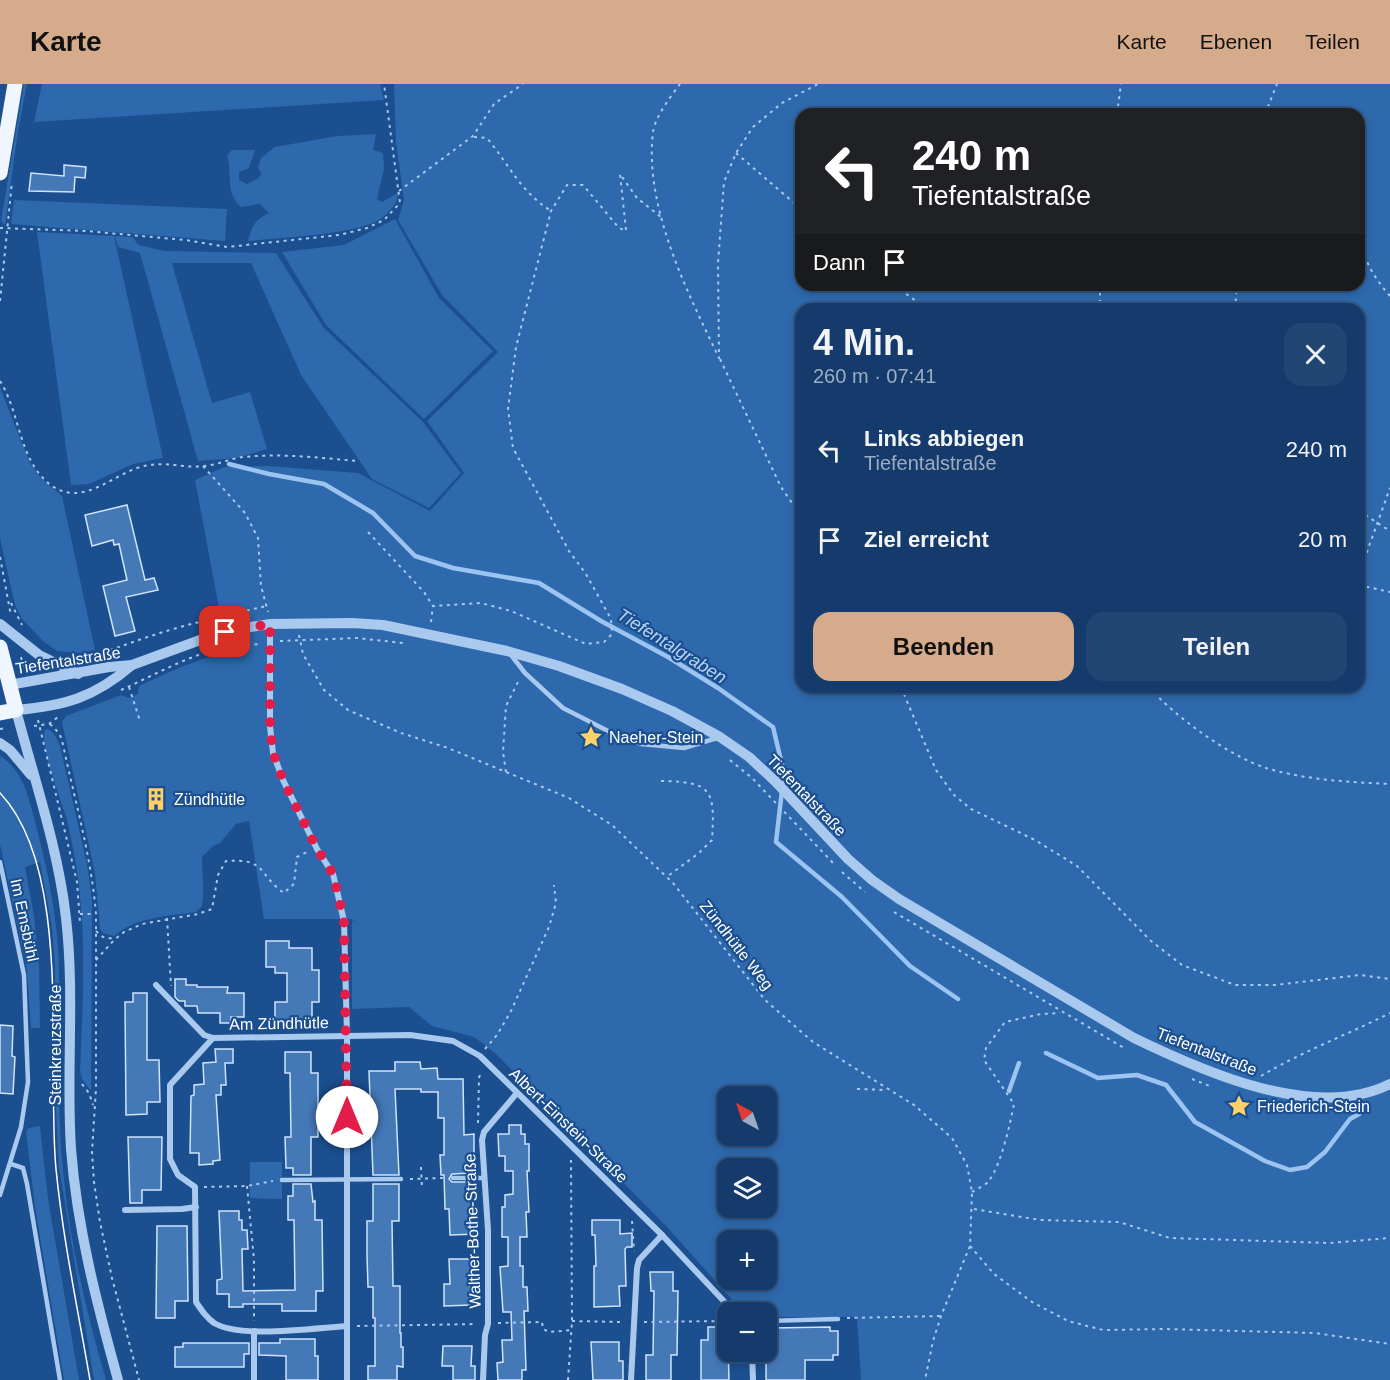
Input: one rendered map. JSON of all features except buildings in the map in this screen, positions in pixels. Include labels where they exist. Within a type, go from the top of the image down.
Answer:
[{"type":"main road","points":[[7,173],[2,147],[15,84]]},
{"type":"main road","points":[[0,646],[5,686],[16,710],[0,713]]},
{"type":"street","points":[[0,624],[39,655],[78,674]]},
{"type":"street","name":"Tiefentalstraße","points":[[5,686],[132,665],[210,636],[270,624],[383,625],[507,651],[559,666],[622,689],[672,711],[720,737],[749,757],[776,782],[848,860],[872,880],[899,899],[1134,1038],[1246,1085],[1285,1094],[1318,1097],[1352,1096],[1390,1084]]},
{"type":"street","points":[[270,624],[270,704],[273,753],[283,780],[317,849],[333,874],[344,921],[347,1380]]},
{"type":"street","name":"Tiefentalstraße","points":[[16,710],[57,704],[93,693],[132,665]]},
{"type":"street","name":"Steinkreuzstraße","points":[[16,710],[54,850],[66,916],[70,975],[69,1110],[78,1208],[88,1265],[118,1380]]},
{"type":"street","points":[[0,743],[10,750],[35,780]]},
{"type":"street","name":"Am Zündhütle","points":[[156,985],[204,1035],[213,1038],[346,1035]]},
{"type":"street","name":"Albert-Einstein-Straße","points":[[346,1035],[410,1035],[453,1041],[482,1059],[662,1235],[725,1302]]},
{"type":"street","name":"Am Zündhütle","points":[[213,1038],[170,1084],[170,1159],[178,1175],[195,1188],[196,1302],[205,1316],[216,1324],[239,1330],[347,1326]]},
{"type":"street","name":"Walther-Bothe-Straße","points":[[483,1380],[485,1335],[488,1324],[488,1230],[482,1140],[484,1132],[517,1093]]},
{"type":"street","points":[[125,1210],[196,1207]]},
{"type":"street","points":[[631,1380],[639,1260],[662,1235]]},
{"type":"street","points":[[254,1331],[254,1380]]},
{"type":"street","points":[[752,1362],[753,1380]]},
{"type":"lane","points":[[507,651],[525,672],[563,708],[614,734],[641,744],[684,748],[720,737]]},
{"type":"lane","name":"Im Emsbühl","points":[[0,862],[24,975],[28,1082],[26,1107],[0,1195]]},
{"type":"lane","points":[[11,1164],[23,1168],[27,1184],[60,1380]]},
{"type":"lane","points":[[450,1178],[485,1178]]},
{"type":"lane","points":[[282,1180],[401,1179]]},
{"type":"lane","points":[[777,1321],[838,1319]]},
{"type":"path","points":[[0,228],[86,231],[185,240],[227,247],[304,240],[367,228],[384,220],[400,203],[384,84]]},
{"type":"path","points":[[512,90],[515,84]]},
{"type":"path","points":[[399,191],[473,136],[494,104],[523,84]]},
{"type":"path","points":[[680,84],[668,100],[653,130],[654,188],[661,217],[686,289],[781,487],[795,507]]},
{"type":"path","points":[[719,358],[718,263],[724,182],[736,153],[753,127],[782,104],[818,84]]},
{"type":"path","points":[[1118,108],[1121,84]]},
{"type":"path","points":[[1267,108],[1277,84]]},
{"type":"path","points":[[473,136],[487,138],[533,200],[551,212]]},
{"type":"path","points":[[736,153],[795,204]]},
{"type":"path","points":[[0,301],[7,229],[7,173]]},
{"type":"path","points":[[433,606],[481,603],[511,611],[586,644],[604,642],[612,633],[610,620],[586,574],[569,551],[513,447],[508,409],[516,347],[551,212],[567,185],[583,185],[619,228],[626,231],[620,174],[637,198],[661,217]]},
{"type":"path","points":[[1365,257],[1375,279],[1390,296]]},
{"type":"path","points":[[902,291],[919,303]]},
{"type":"path","points":[[0,381],[25,447],[37,471],[53,486],[76,494],[97,489],[136,468],[168,463],[203,466],[243,457],[296,456],[358,461]]},
{"type":"path","points":[[71,657],[93,654],[153,635],[266,606],[261,586],[258,538],[245,513],[203,466]]},
{"type":"path","points":[[1365,558],[1390,488]]},
{"type":"path","points":[[1365,514],[1390,531]]},
{"type":"path","points":[[368,532],[424,592],[433,606],[429,633]]},
{"type":"path","points":[[0,557],[9,601],[18,619],[28,631]]},
{"type":"path","points":[[1365,586],[1390,592]]},
{"type":"path","points":[[115,693],[172,666],[230,646],[357,638],[403,643]]},
{"type":"path","name":"Zündhütle Weg","points":[[299,641],[303,654],[324,690],[348,710],[569,798],[612,825],[667,877],[715,934],[765,1000],[813,1042],[914,1105],[952,1138],[967,1165],[972,1192],[970,1246],[941,1316],[925,1380]]},
{"type":"path","points":[[506,772],[503,752],[506,706],[525,672]]},
{"type":"path","points":[[129,687],[140,721]]},
{"type":"path","points":[[904,693],[936,770],[954,795],[971,809],[1035,840],[1077,866],[1151,941],[1182,965],[1235,986],[1275,986],[1360,975],[1390,979]]},
{"type":"path","points":[[1154,693],[1190,724],[1233,752],[1265,768],[1337,782],[1390,784]]},
{"type":"path","points":[[39,726],[49,724],[62,713]]},
{"type":"path","points":[[49,724],[59,733],[62,740],[90,861],[96,914],[96,1088],[92,1152],[94,1182],[99,1222],[139,1380]]},
{"type":"path","points":[[703,742],[723,754],[752,778],[792,820]]},
{"type":"path","points":[[661,781],[691,783],[706,790],[711,797],[712,840],[667,877]]},
{"type":"path","points":[[96,960],[115,939],[142,924],[198,914],[212,909],[218,875],[226,861],[245,859],[263,869],[272,885],[284,893],[294,884],[297,856],[317,849]]},
{"type":"path","points":[[478,1112],[482,1059],[511,1011],[549,927],[556,903],[554,885]]},
{"type":"path","points":[[80,915],[96,914]]},
{"type":"path","points":[[167,918],[172,1001]]},
{"type":"path","points":[[96,931],[104,937],[115,939]]},
{"type":"path","points":[[972,1192],[988,1182],[1007,1135],[1014,1104],[984,1060],[986,1048],[1005,1022],[1041,1014],[1063,1013]]},
{"type":"path","points":[[1246,1085],[1297,1055],[1390,1013]]},
{"type":"path","points":[[857,1089],[889,1090]]},
{"type":"path","points":[[568,1380],[572,1330],[571,1145]]},
{"type":"path","points":[[421,1167],[422,1189]]},
{"type":"path","points":[[401,1179],[450,1178]]},
{"type":"path","points":[[205,1187],[247,1186],[282,1180]]},
{"type":"path","points":[[247,1186],[254,1260],[254,1331]]},
{"type":"path","points":[[633,1206],[631,1212],[633,1250],[639,1260]]},
{"type":"path","points":[[973,1209],[1040,1220],[1119,1222],[1170,1238],[1329,1243],[1390,1238]]},
{"type":"path","points":[[970,1246],[994,1274],[1032,1302],[1068,1321],[1103,1330],[1165,1329],[1242,1333],[1315,1333],[1390,1344]]},
{"type":"path","points":[[838,1319],[941,1316]]},
{"type":"path","points":[[652,1322],[717,1321]]},
{"type":"path","points":[[510,1323],[542,1322],[543,1329],[549,1332],[572,1330]]},
{"type":"path","points":[[572,1322],[634,1322]]},
{"type":"path","points":[[347,1326],[488,1324]]},
{"type":"shaded area","points":[[24,84],[27,84],[5,225],[1,221]]},
{"type":"shaded area","points":[[42,84],[380,84],[384,100],[34,122]]},
{"type":"shaded area","points":[[394,84],[1390,84],[1390,1380],[861,1380],[857,1317],[777,1317],[777,1302],[734,1302],[723,1290],[777,1290],[777,1230],[717,1230],[717,1283],[667,1227],[495,1053],[474,1037],[432,1026],[409,1007],[352,1009],[352,920],[358,923],[352,919],[264,919],[249,821],[236,824],[220,843],[213,846],[202,857],[203,900],[202,906],[196,912],[142,921],[114,936],[103,933],[100,929],[95,873],[62,722],[66,716],[121,695],[129,698],[138,694],[139,686],[145,683],[225,651],[195,480],[224,467],[269,466],[358,473],[430,511],[464,473],[427,421],[498,352],[442,295],[398,220],[404,200],[396,142]]},
{"type":"shaded area","points":[[376,134],[373,150],[383,153],[384,169],[377,199],[382,202],[398,193],[393,207],[386,215],[373,223],[344,231],[248,241],[255,224],[269,213],[260,204],[241,207],[232,195],[227,155],[232,150],[255,150],[249,168],[239,172],[239,180],[247,184],[259,178],[261,173],[258,168],[261,158],[275,147],[337,136]]},
{"type":"shaded area","points":[[14,200],[227,209],[225,241],[11,224]]},
{"type":"shaded area","points":[[395,219],[439,298],[493,351],[424,419],[326,325],[282,252],[344,245]]},
{"type":"shaded area","points":[[37,232],[114,236],[163,458],[133,464],[89,484],[71,485]]},
{"type":"shaded area","points":[[115,236],[132,237],[139,245],[164,251],[276,253],[323,327],[423,422],[461,473],[429,508],[372,479],[301,375],[251,263],[172,263],[212,403],[250,392],[267,449],[236,458],[198,461],[140,253],[118,247]]},
{"type":"shaded area","points":[[0,388],[30,463],[41,478],[62,496],[95,650],[76,653],[57,651],[43,641],[22,619],[15,605],[0,538]]},
{"type":"shaded area","points":[[46,729],[53,733],[60,746],[87,864],[92,900],[91,1091],[82,1079],[80,1071],[82,916],[76,865],[64,809],[46,754],[44,732]]},
{"type":"shaded area","points":[[0,756],[14,769],[24,785],[43,853],[52,900],[58,947],[59,1093],[64,1180],[80,1281],[106,1380],[94,1380],[59,1167],[56,1110],[55,966],[52,927],[40,862],[25,867],[39,962],[40,1028],[31,1028],[27,971],[0,844]]},
{"type":"shaded area","points":[[40,1126],[48,1199],[79,1380],[64,1380],[35,1207],[26,1131],[29,1128]]},
{"type":"shaded area","points":[[250,1162],[282,1162],[282,1199],[250,1198]]},
{"type":"waterway","name":"Tiefentalgraben","points":[[229,464],[324,484],[373,513],[415,556],[453,568],[539,583],[601,621],[668,657],[718,688],[773,727],[784,773],[776,842],[842,897],[910,966],[958,999]]},
{"type":"waterway","name":"Tiefentalgraben","points":[[1046,1053],[1098,1078],[1137,1075],[1166,1085],[1195,1122],[1265,1161],[1290,1170],[1307,1167],[1325,1152],[1350,1119],[1359,1114]]},
{"type":"waterway","name":"Tiefentalgraben","points":[[1009,1091],[1019,1063]]},
{"type":"tram line","points":[[0,793],[23,827],[39,870],[48,919],[52,972],[56,1169],[67,1249],[90,1380]]},
{"type":"place","name":"Naeher-Stein","points":[[591,737]]},
{"type":"place","name":"Zündhütle","points":[[156,799]]},
{"type":"place","name":"Friederich-Stein","points":[[1239,1106]]},
{"type":"route","points":[[225,632],[270,624],[270,726],[273,753],[283,780],[317,849],[333,874],[344,921],[346,954],[347,1117]]}]
